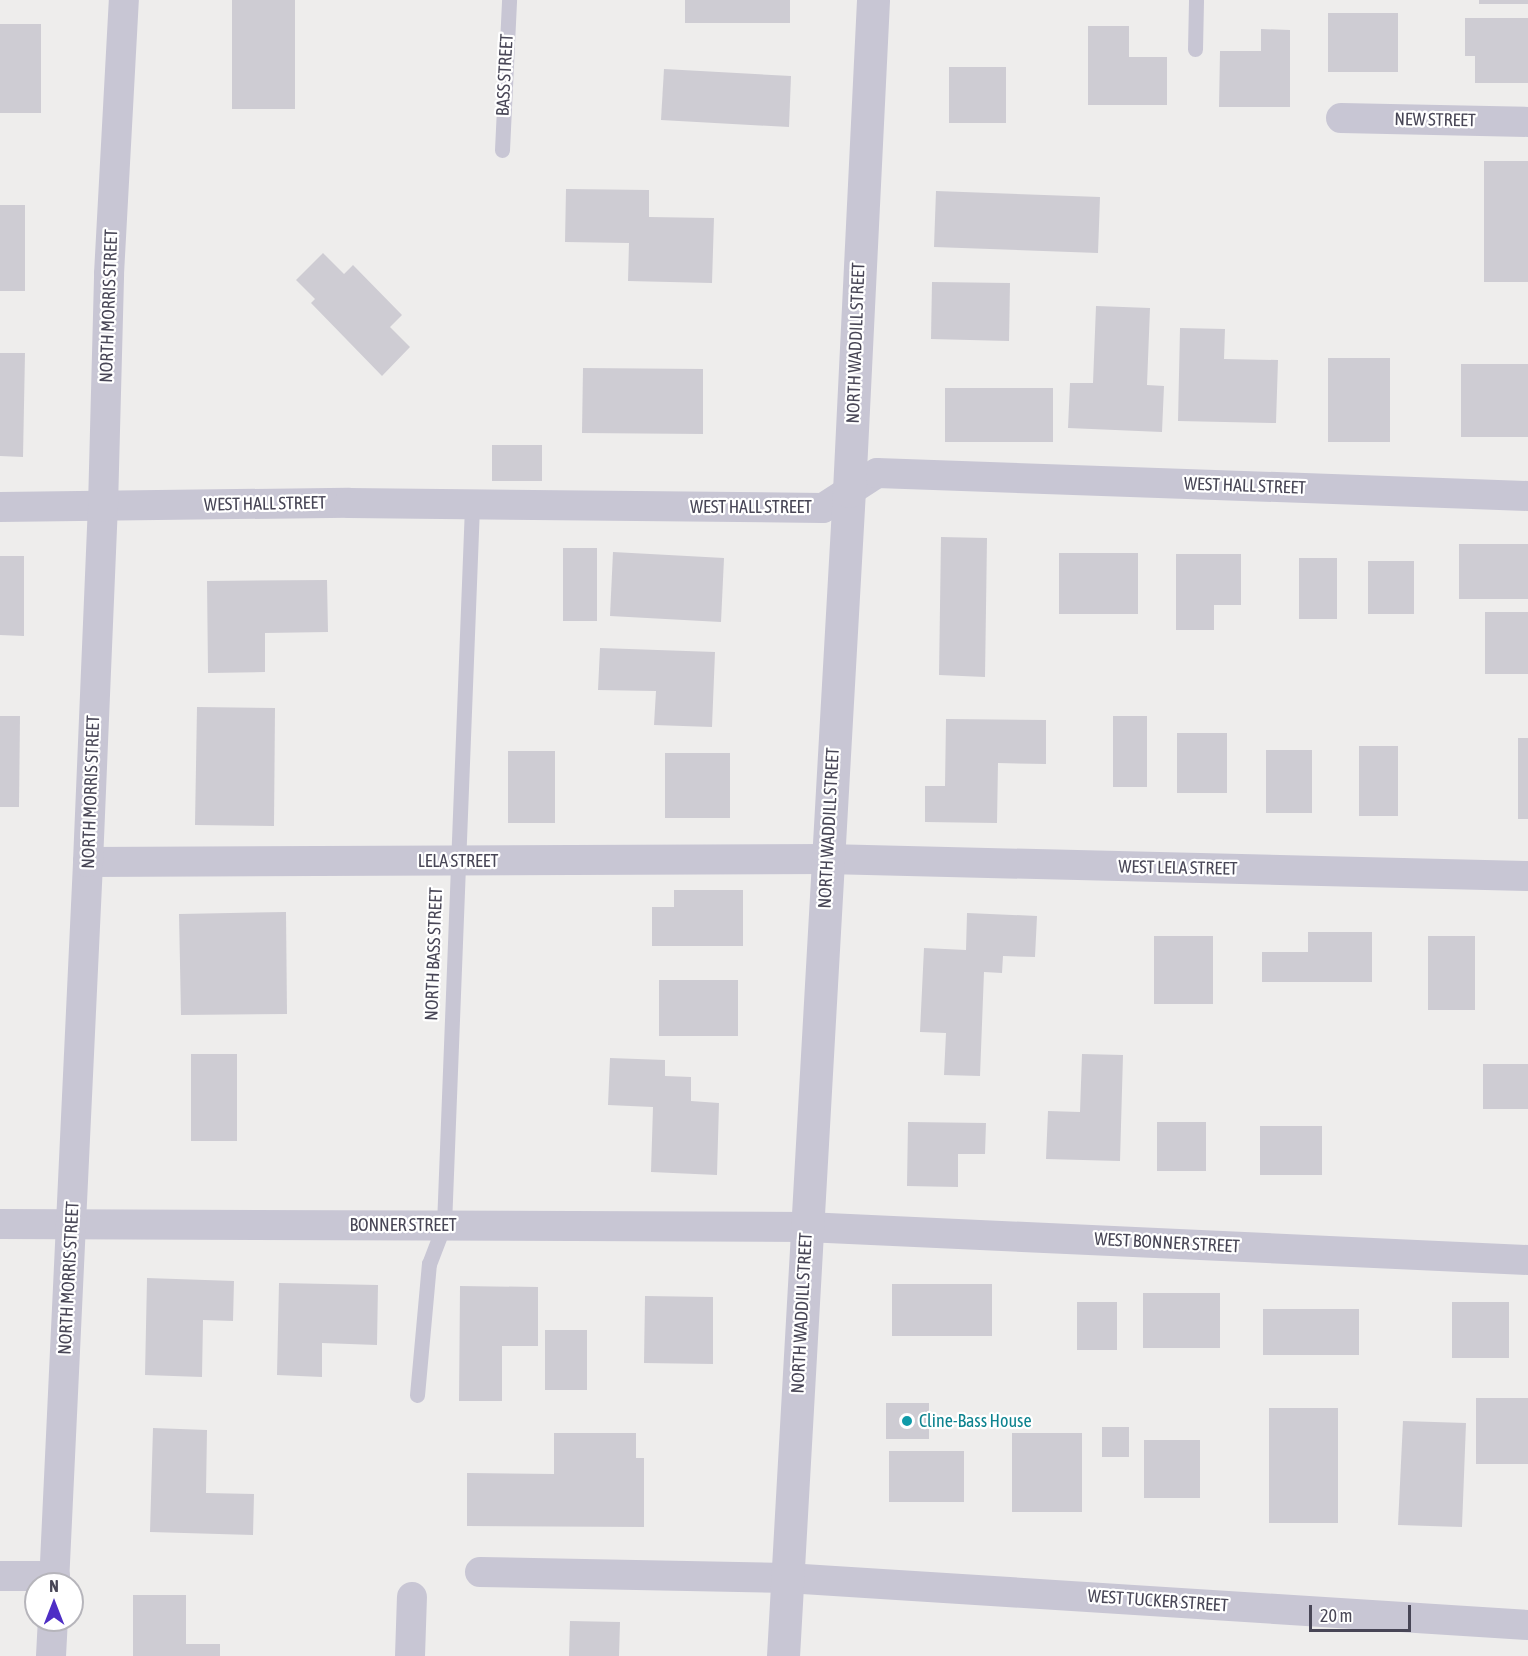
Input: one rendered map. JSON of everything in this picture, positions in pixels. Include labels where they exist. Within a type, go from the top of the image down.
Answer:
[{"type":"street","name":"NORTH MORRIS STREET","points":[[55,1572],[103,507],[109,274],[124,0]]},
{"type":"street","name":"NORTH WADDILL STREET","points":[[783,1656],[849,491],[873,0]]},
{"type":"street","name":"NEW STREET","points":[[1341,118],[1528,122]]},
{"type":"street","name":"WEST HALL STREET","points":[[0,507],[348,503],[824,508],[877,473],[1528,496]]},
{"type":"street","name":"LELA STREET","points":[[88,862],[827,860]]},
{"type":"street","name":"WEST LELA STREET","points":[[827,860],[1528,876]]},
{"type":"street","name":"BONNER STREET","points":[[0,1224],[806,1227]]},
{"type":"street","name":"WEST BONNER STREET","points":[[806,1227],[1528,1260]]},
{"type":"street","name":"WEST TUCKER STREET","points":[[480,1572],[787,1578],[1528,1625]]},
{"type":"street","points":[[0,1576],[24,1578]]},
{"type":"street","points":[[410,1656],[412,1597]]},
{"type":"street","points":[[51,1656],[52,1632]]},
{"type":"lane","name":"BASS STREET","points":[[502,150],[509,0]]},
{"type":"lane","points":[[1195,49],[1196,0]]},
{"type":"lane","name":"NORTH BASS STREET","points":[[417,1395],[429,1263],[444,1225],[472,506]]},
{"type":"building","points":[[232,0],[295,0],[295,109],[232,109]]},
{"type":"building","points":[[685,0],[790,0],[790,23],[685,23]]},
{"type":"building","points":[[1479,0],[1528,0],[1528,4],[1479,4]]},
{"type":"building","points":[[1328,13],[1398,13],[1398,72],[1328,72]]},
{"type":"building","points":[[1465,18],[1528,18],[1528,83],[1475,83],[1475,56],[1465,56]]},
{"type":"building","points":[[0,24],[41,24],[41,113],[0,113]]},
{"type":"building","points":[[1088,26],[1129,26],[1129,57],[1167,57],[1167,105],[1088,105]]},
{"type":"building","points":[[1261,29],[1290,30],[1290,107],[1219,107],[1220,51],[1261,51]]},
{"type":"building","points":[[949,67],[1006,67],[1006,123],[949,123]]},
{"type":"building","points":[[664,69],[791,76],[789,127],[661,120]]},
{"type":"building","points":[[1484,161],[1528,161],[1528,282],[1484,282]]},
{"type":"building","points":[[566,189],[649,190],[649,217],[714,218],[712,283],[628,281],[629,243],[565,242]]},
{"type":"building","points":[[936,191],[1100,197],[1098,253],[934,247]]},
{"type":"building","points":[[0,205],[25,205],[25,291],[0,291]]},
{"type":"building","points":[[323,253],[344,274],[353,265],[402,315],[390,327],[410,347],[382,376],[311,303],[315,299],[296,280]]},
{"type":"building","points":[[932,282],[1010,283],[1009,341],[931,339]]},
{"type":"building","points":[[1096,306],[1150,308],[1147,385],[1164,386],[1162,432],[1068,428],[1070,383],[1093,383]]},
{"type":"building","points":[[1180,328],[1225,329],[1224,359],[1278,360],[1276,423],[1178,421]]},
{"type":"building","points":[[0,353],[25,353],[23,457],[0,456]]},
{"type":"building","points":[[1328,358],[1390,358],[1390,442],[1328,442]]},
{"type":"building","points":[[1461,364],[1528,364],[1528,437],[1461,437]]},
{"type":"building","points":[[583,368],[703,369],[703,434],[582,433]]},
{"type":"building","points":[[945,388],[1053,388],[1053,442],[945,442]]},
{"type":"building","points":[[492,445],[542,445],[542,481],[492,481]]},
{"type":"building","points":[[941,537],[987,538],[985,677],[939,675]]},
{"type":"building","points":[[1459,544],[1528,544],[1528,599],[1459,599]]},
{"type":"building","points":[[563,548],[597,548],[597,621],[563,621]]},
{"type":"building","points":[[613,552],[724,558],[721,622],[610,616]]},
{"type":"building","points":[[1059,553],[1138,553],[1138,614],[1059,614]]},
{"type":"building","points":[[1176,554],[1241,554],[1241,605],[1214,605],[1214,630],[1176,630]]},
{"type":"building","points":[[0,556],[24,556],[24,636],[0,635]]},
{"type":"building","points":[[1299,558],[1337,558],[1337,619],[1299,619]]},
{"type":"building","points":[[1368,561],[1414,561],[1414,614],[1368,614]]},
{"type":"building","points":[[327,580],[328,632],[265,633],[265,672],[208,673],[207,581]]},
{"type":"building","points":[[1485,612],[1528,612],[1528,674],[1485,674]]},
{"type":"building","points":[[600,648],[715,652],[712,727],[654,725],[656,691],[598,690]]},
{"type":"building","points":[[197,707],[275,708],[274,826],[195,825]]},
{"type":"building","points":[[0,716],[20,716],[19,807],[0,807]]},
{"type":"building","points":[[1113,716],[1147,716],[1147,787],[1113,787]]},
{"type":"building","points":[[946,719],[1046,720],[1046,764],[998,763],[997,823],[925,822],[925,786],[945,786]]},
{"type":"building","points":[[1177,733],[1227,733],[1227,793],[1177,793]]},
{"type":"building","points":[[1518,738],[1528,738],[1528,819],[1518,819]]},
{"type":"building","points":[[1359,746],[1398,746],[1398,816],[1359,816]]},
{"type":"building","points":[[1266,750],[1312,750],[1312,813],[1266,813]]},
{"type":"building","points":[[508,751],[555,751],[555,823],[508,823]]},
{"type":"building","points":[[665,753],[730,753],[730,818],[665,818]]},
{"type":"building","points":[[674,890],[743,890],[743,946],[652,946],[652,907],[674,907]]},
{"type":"building","points":[[286,912],[287,1014],[181,1015],[179,914]]},
{"type":"building","points":[[967,913],[1037,916],[1035,957],[1003,956],[1002,973],[984,972],[980,1076],[944,1075],[946,1033],[920,1032],[924,948],[966,950]]},
{"type":"building","points":[[1308,932],[1372,932],[1372,982],[1262,982],[1262,952],[1308,952]]},
{"type":"building","points":[[1154,936],[1213,936],[1213,1004],[1154,1004]]},
{"type":"building","points":[[1428,936],[1475,936],[1475,1010],[1428,1010]]},
{"type":"building","points":[[659,980],[738,980],[738,1036],[659,1036]]},
{"type":"building","points":[[191,1054],[237,1054],[237,1141],[191,1141]]},
{"type":"building","points":[[1082,1054],[1123,1055],[1120,1161],[1046,1159],[1048,1111],[1080,1112]]},
{"type":"building","points":[[610,1058],[665,1060],[665,1076],[691,1077],[691,1101],[719,1103],[717,1175],[651,1172],[653,1107],[608,1105]]},
{"type":"building","points":[[1483,1064],[1528,1064],[1528,1109],[1483,1109]]},
{"type":"building","points":[[908,1122],[986,1123],[985,1154],[958,1154],[958,1187],[907,1186]]},
{"type":"building","points":[[1157,1122],[1206,1122],[1206,1171],[1157,1171]]},
{"type":"building","points":[[1260,1126],[1322,1126],[1322,1175],[1260,1175]]},
{"type":"building","points":[[147,1278],[234,1281],[233,1321],[203,1320],[202,1377],[145,1375]]},
{"type":"building","points":[[279,1283],[378,1285],[377,1345],[322,1343],[322,1377],[277,1375]]},
{"type":"building","points":[[892,1284],[992,1284],[992,1336],[892,1336]]},
{"type":"building","points":[[460,1286],[538,1287],[538,1346],[502,1346],[502,1401],[459,1401]]},
{"type":"building","points":[[1143,1293],[1220,1293],[1220,1348],[1143,1348]]},
{"type":"building","points":[[645,1296],[713,1297],[713,1364],[644,1363]]},
{"type":"building","points":[[1077,1302],[1117,1302],[1117,1350],[1077,1350]]},
{"type":"building","points":[[1452,1302],[1509,1302],[1509,1358],[1452,1358]]},
{"type":"building","points":[[1263,1309],[1359,1309],[1359,1355],[1263,1355]]},
{"type":"building","points":[[545,1330],[587,1330],[587,1390],[545,1390]]},
{"type":"building","points":[[1476,1398],[1528,1398],[1528,1464],[1476,1464]]},
{"type":"building","name":"Cline-Bass House","points":[[886,1403],[929,1403],[929,1439],[886,1439]]},
{"type":"building","points":[[1269,1408],[1338,1408],[1338,1523],[1269,1523]]},
{"type":"building","points":[[1403,1421],[1466,1423],[1462,1527],[1398,1525]]},
{"type":"building","points":[[1102,1427],[1129,1427],[1129,1457],[1102,1457]]},
{"type":"building","points":[[153,1428],[207,1430],[206,1493],[254,1494],[253,1535],[150,1532]]},
{"type":"building","points":[[554,1433],[636,1433],[636,1458],[644,1458],[644,1527],[467,1526],[467,1473],[554,1474]]},
{"type":"building","points":[[1012,1433],[1082,1433],[1082,1512],[1012,1512]]},
{"type":"building","points":[[1144,1440],[1200,1440],[1200,1498],[1144,1498]]},
{"type":"building","points":[[889,1451],[964,1451],[964,1502],[889,1502]]},
{"type":"building","points":[[133,1595],[186,1595],[186,1644],[220,1644],[220,1656],[133,1656]]},
{"type":"building","points":[[570,1621],[620,1622],[619,1656],[569,1656]]},
{"type":"place","name":"Cline-Bass House","points":[[907,1421]]}]
